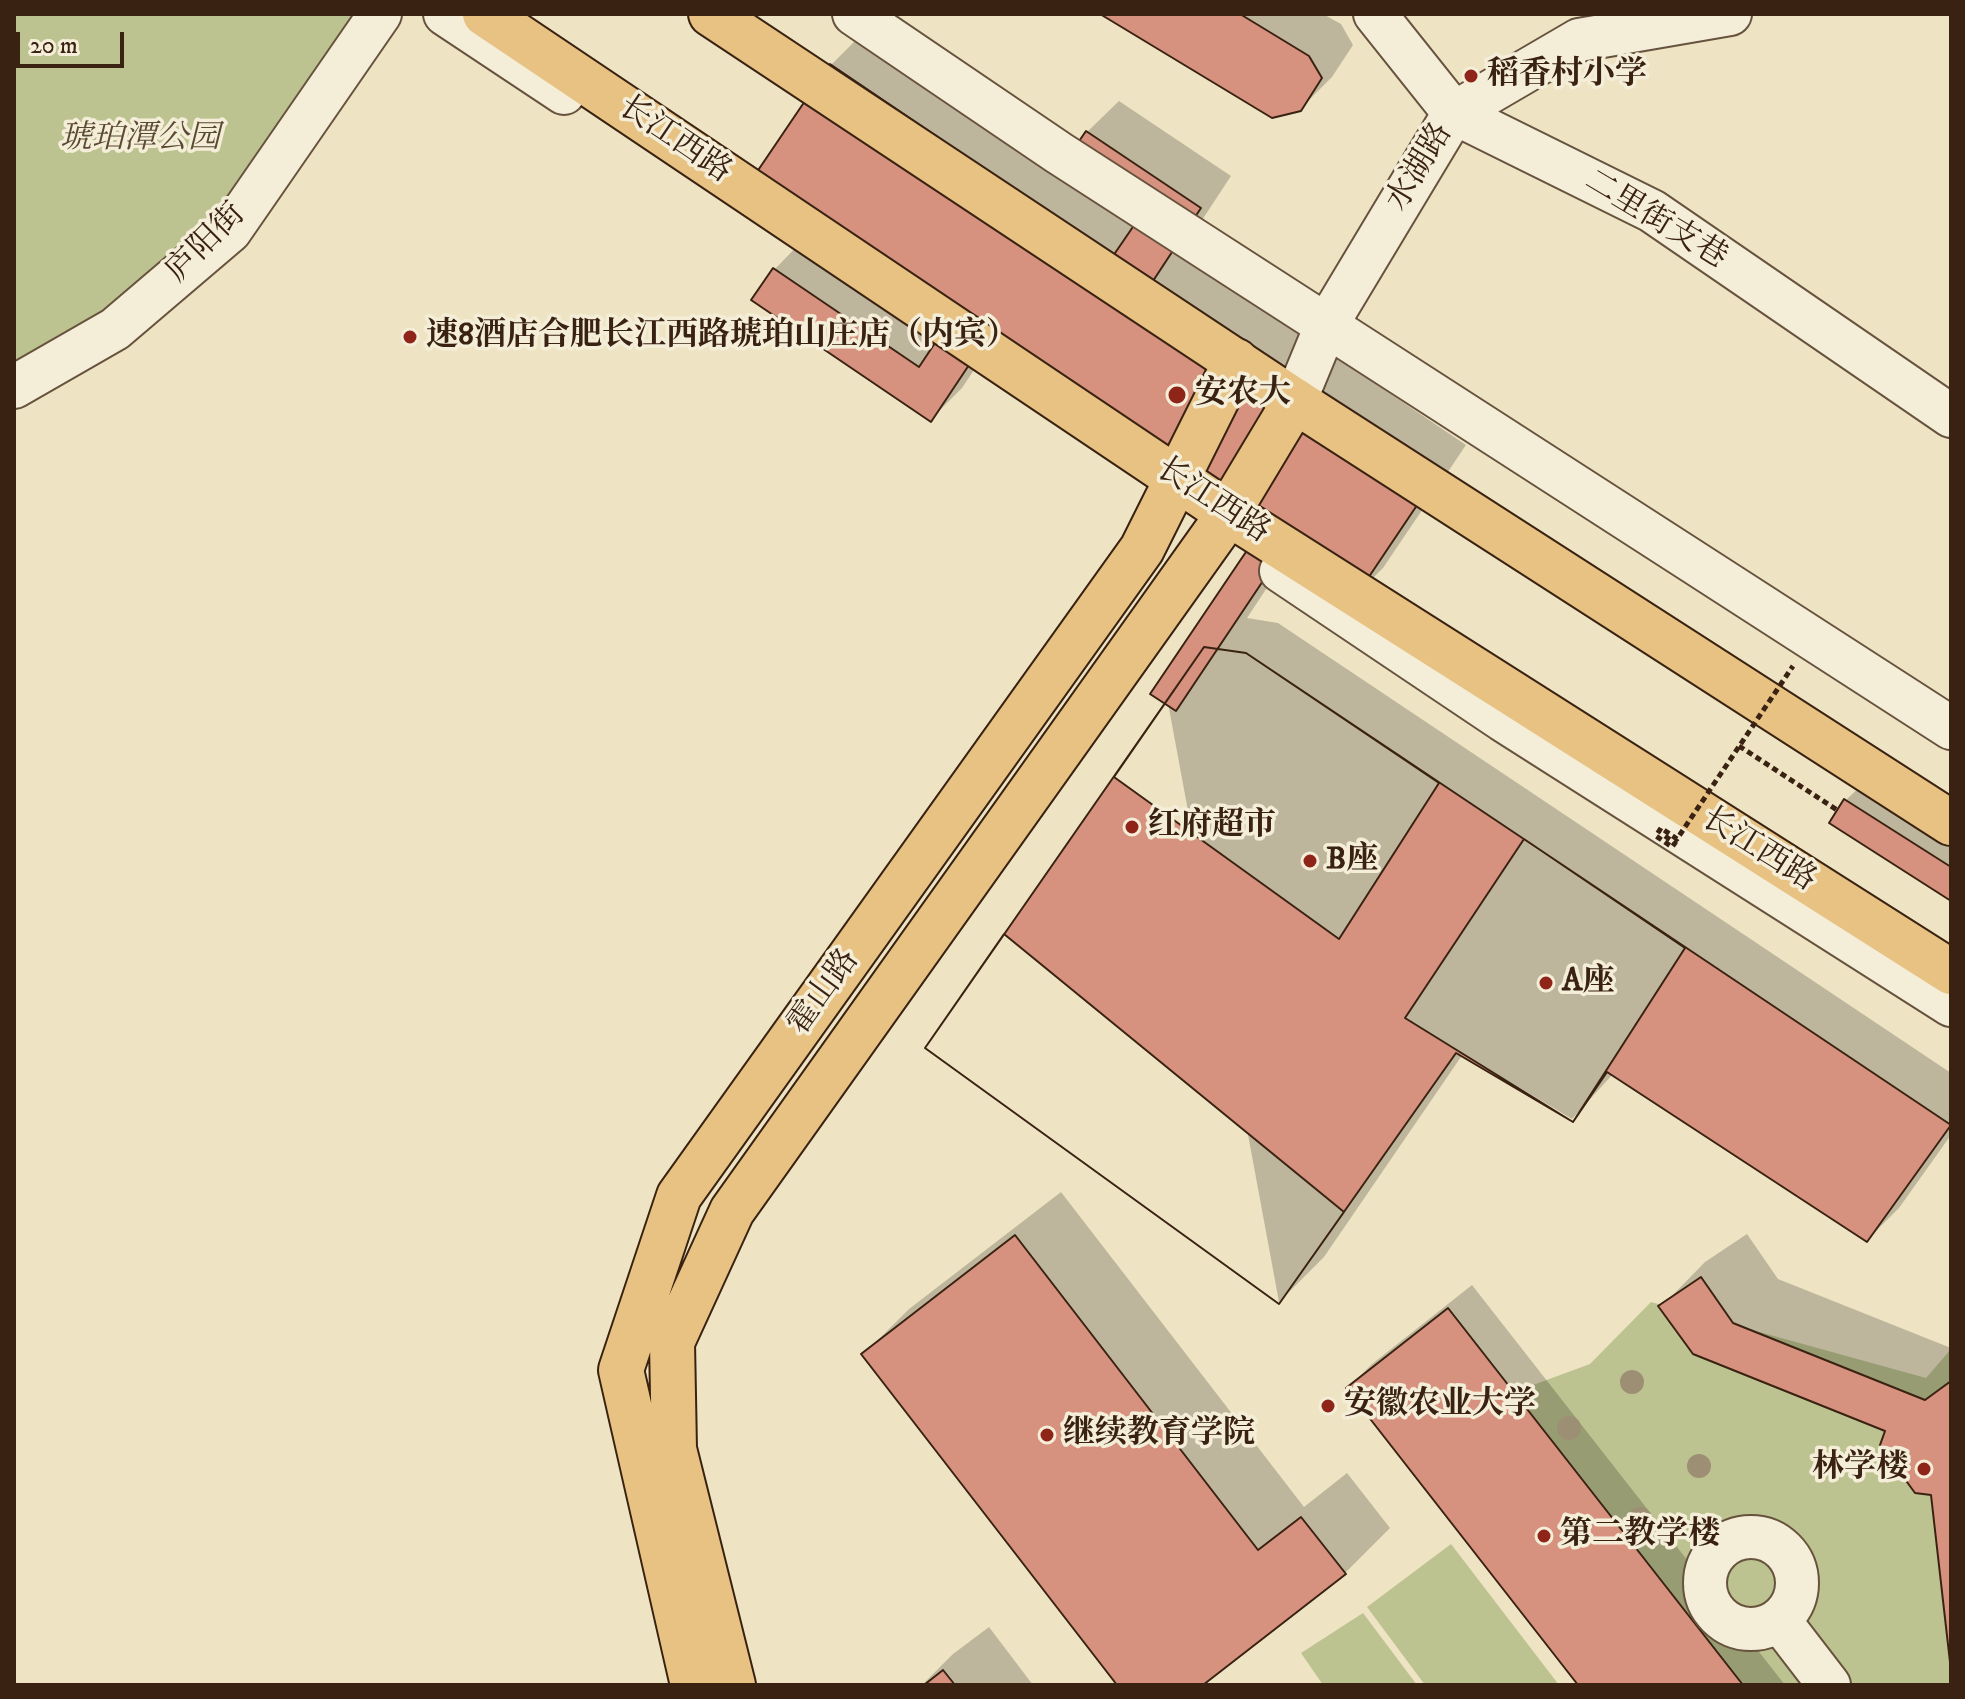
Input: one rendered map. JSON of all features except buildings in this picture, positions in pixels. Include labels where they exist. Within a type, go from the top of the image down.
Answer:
[{"type":"main road","name":"长江西路","points":[[485,14],[1223,521],[1951,972]]},
{"type":"main road","points":[[711,14],[1295,401],[1951,823]]},
{"type":"main road","name":"霍山路","points":[[693,1685],[621,1370],[679,1196],[1142,549],[1236,361]]},
{"type":"main road","name":"霍山路","points":[[733,1685],[674,1449],[672,1342],[732,1211],[1223,521],[1295,401]]},
{"type":"street","name":"庐阳街","points":[[14,387],[115,329],[230,231],[380,14]]},
{"type":"street","points":[[445,14],[1173,488]]},
{"type":"street","points":[[854,14],[1059,153],[1951,728]]},
{"type":"street","name":"二里街支巷","points":[[1375,14],[1454,113],[1652,211],[1951,416]]},
{"type":"street","name":"水湖路","points":[[1295,401],[1326,326],[1454,113],[1579,40],[1730,14]]},
{"type":"street","points":[[1223,521],[1503,720],[1951,1005]]},
{"type":"street","points":[[1779,1620],[1829,1685]]},
{"type":"path","points":[[1665,836],[1675,843],[1672,847],[1656,836],[1661,828],[1677,839],[1793,666]]},
{"type":"path","points":[[1739,746],[1837,810]]},
{"type":"green space","name":"琥珀潭公园","points":[[14,14],[380,14],[230,231],[14,387]]},
{"type":"green space","points":[[1651,1302],[1926,1378],[1951,1349],[1951,1685],[1709,1685],[1487,1402],[1590,1364]]},
{"type":"green space","points":[[1451,1544],[1559,1685],[1425,1685],[1367,1607]]},
{"type":"green space","points":[[1363,1613],[1417,1685],[1323,1685],[1301,1653]]},
{"type":"place","name":"稻香村小学","points":[[1471,76]]},
{"type":"place","name":"速8酒店合肥长江西路琥珀山庄店（内宾）","points":[[410,337]]},
{"type":"place","name":"安农大","points":[[1177,395]]},
{"type":"place","name":"红府超市","points":[[1132,827]]},
{"type":"place","name":"B座","points":[[1310,861]]},
{"type":"place","name":"A座","points":[[1546,983]]},
{"type":"place","name":"安徽农业大学","points":[[1328,1406]]},
{"type":"place","name":"继续教育学院","points":[[1047,1435]]},
{"type":"place","name":"林学楼","points":[[1924,1469]]},
{"type":"place","name":"第二教学楼","points":[[1544,1536]]}]
